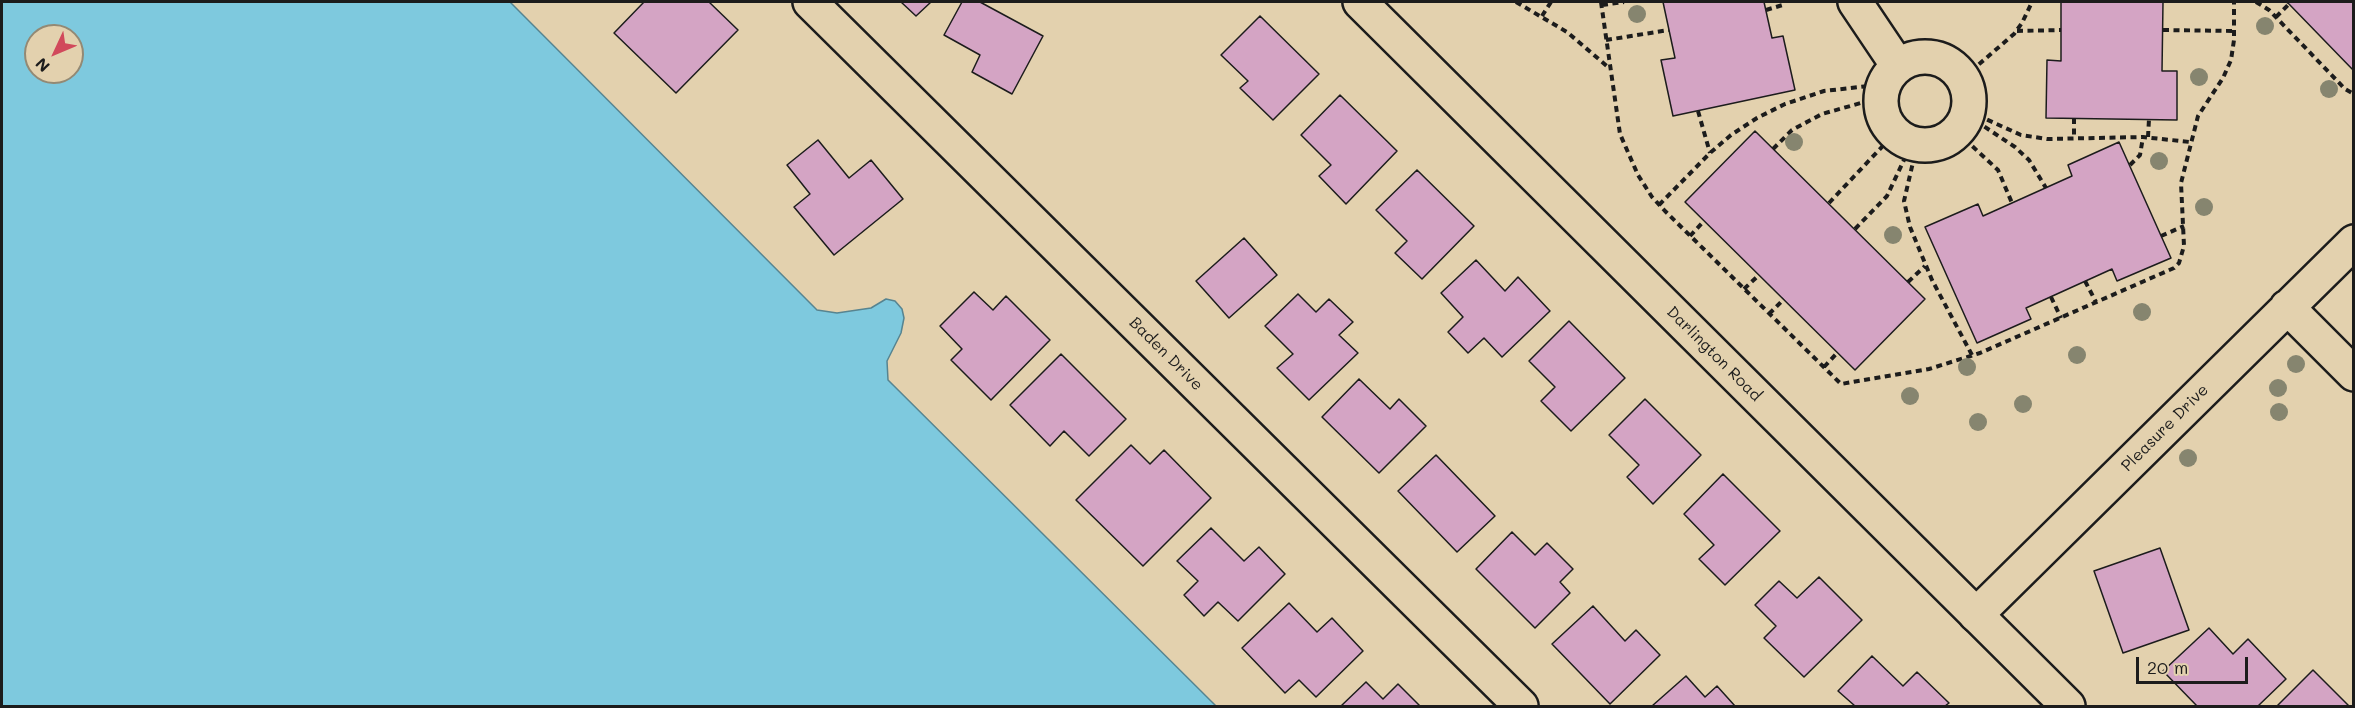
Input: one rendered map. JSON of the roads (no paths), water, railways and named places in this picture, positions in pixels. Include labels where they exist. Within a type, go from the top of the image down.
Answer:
[{"type":"street","name":"Baden Drive","points":[[810,2],[1521,706]]},
{"type":"street","name":"Darlington Road","points":[[1360,2],[2068,706]]},
{"type":"street","points":[[1855,2],[1888,83],[1881,104],[1885,118],[1908,140],[1932,145],[1945,141],[1964,119],[1968,92],[1963,78],[1952,67],[1940,60],[1911,59],[1888,83]]},
{"type":"street","name":"Pleasure Drive","points":[[1976,615],[2354,242]]},
{"type":"street","points":[[2287,307],[2354,374]]},
{"type":"water","points":[[2,2],[510,2],[817,310],[837,313],[871,308],[886,299],[895,301],[902,309],[904,318],[901,333],[887,361],[888,380],[1216,706],[2,706]]}]
